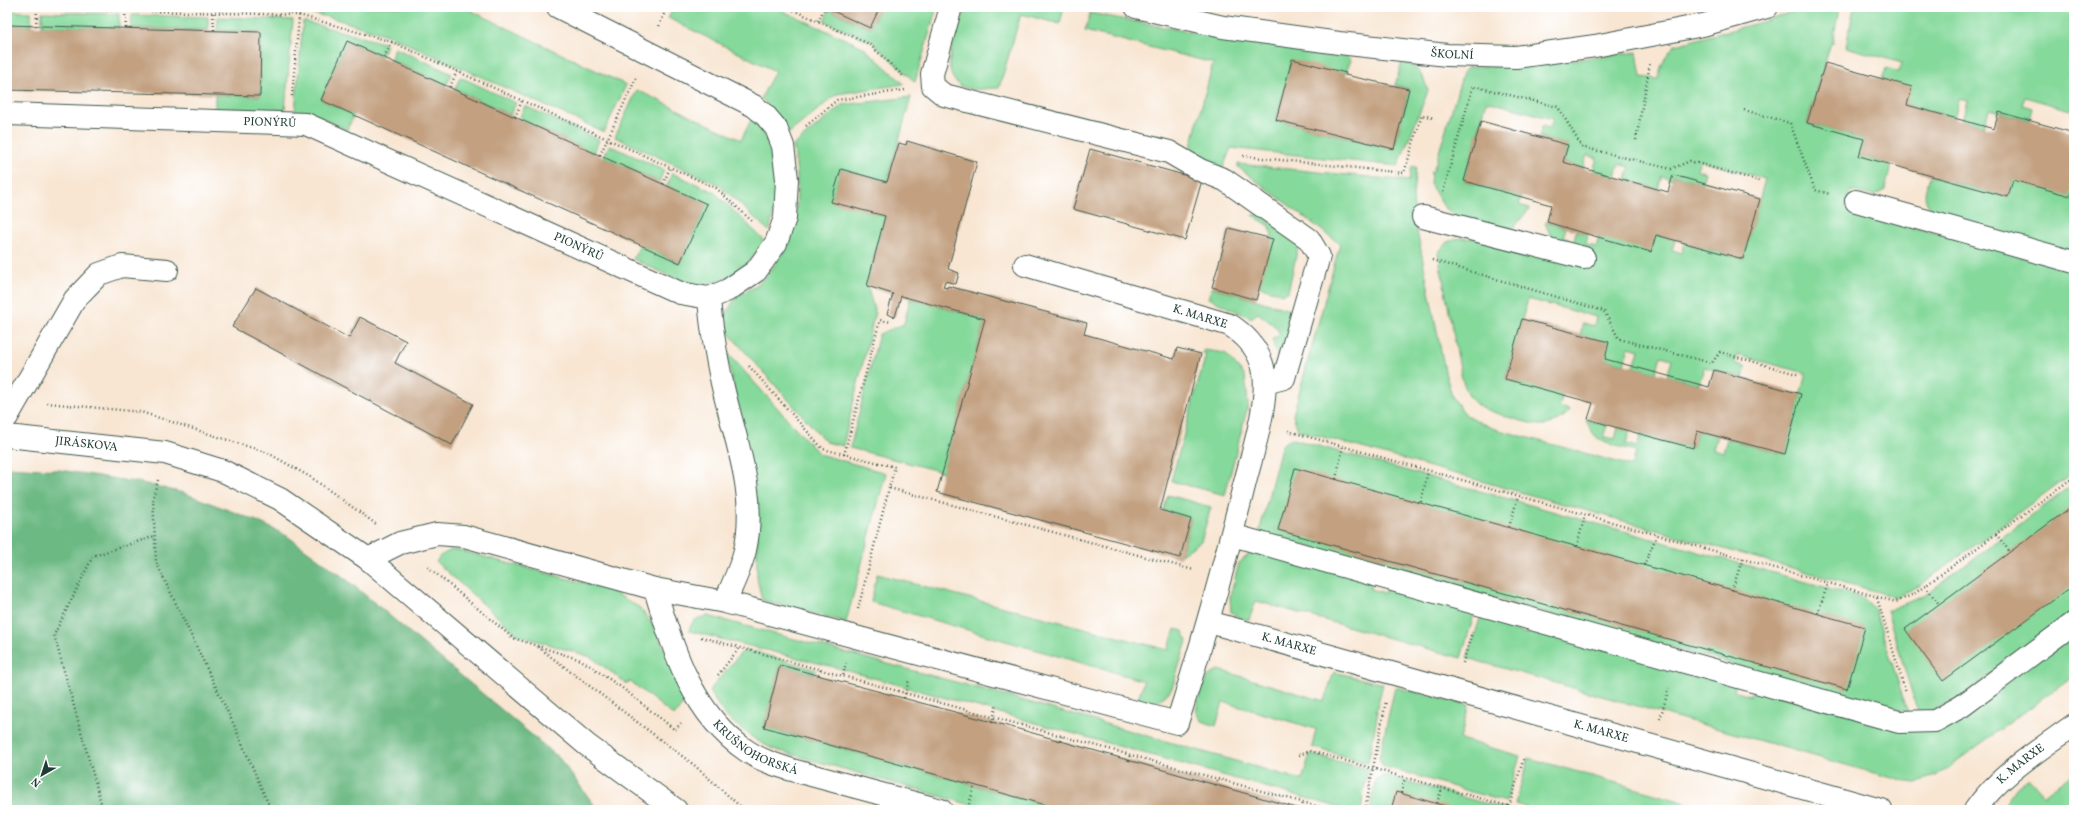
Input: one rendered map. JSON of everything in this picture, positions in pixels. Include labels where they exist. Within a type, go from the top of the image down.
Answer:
[{"type":"street","points":[[558,7],[754,106],[765,115],[776,128],[783,146],[788,179],[785,218],[776,243],[756,271],[728,290],[709,298],[711,324],[722,383],[738,440],[749,500],[749,524],[745,552],[725,602]]},
{"type":"street","points":[[951,7],[932,74],[925,87],[956,100],[1169,152],[1200,170],[1225,180],[1309,239],[1319,256],[1284,378],[1264,383]]},
{"type":"street","name":"ŠKOLNÍ","points":[[1136,7],[1223,27],[1447,55],[1516,57],[1595,46],[1703,25],[1768,7]]},
{"type":"street","name":"PIONÝRŮ","points":[[7,114],[290,122],[306,124],[680,293],[709,298]]},
{"type":"street","points":[[1856,201],[2074,262]]},
{"type":"street","points":[[1429,218],[1584,258]]},
{"type":"street","name":"K. MARXE","points":[[1025,264],[1230,325],[1244,334],[1255,347],[1262,364],[1264,383],[1260,424],[1232,535],[1219,577],[1209,622],[1881,810]]},
{"type":"street","points":[[7,417],[75,299],[99,274],[122,266],[167,270]]},
{"type":"street","name":"JIRÁSKOVA","points":[[7,436],[165,452],[223,471],[280,499],[368,559],[587,745],[676,810]]},
{"type":"street","points":[[368,559],[400,543],[437,534],[464,536],[655,589],[725,602],[1177,723],[1209,622]]},
{"type":"street","points":[[1232,535],[1899,722],[1935,721],[1962,706],[2074,623]]},
{"type":"street","name":"KRUŠNOHORSKÁ","points":[[655,589],[666,628],[687,681],[715,723],[746,751],[768,762],[792,770],[941,810]]},
{"type":"street","name":"K. MARXE","points":[[1975,810],[1985,795],[2010,771],[2074,725]]},
{"type":"path","points":[[7,7],[299,15],[392,42],[716,188],[776,243]]},
{"type":"path","points":[[290,122],[300,7]]},
{"type":"path","points":[[786,7],[870,44],[925,87]]},
{"type":"path","points":[[818,21],[825,7]]},
{"type":"path","points":[[36,26],[37,8]]},
{"type":"path","points":[[125,11],[126,28]]},
{"type":"path","points":[[213,13],[214,30]]},
{"type":"path","points":[[1636,140],[1655,34]]},
{"type":"path","points":[[384,57],[392,42]]},
{"type":"path","points":[[450,87],[457,71]]},
{"type":"path","points":[[1429,218],[1473,86],[1558,107],[1582,147],[1671,169],[1690,161],[1759,181]]},
{"type":"path","points":[[783,146],[837,100],[925,87]]},
{"type":"path","points":[[600,155],[632,88]]},
{"type":"path","points":[[515,117],[522,101]]},
{"type":"path","points":[[1744,110],[1790,123],[1815,190],[1856,201]]},
{"type":"path","points":[[1225,180],[1234,155],[1404,173],[1422,115],[1434,118]]},
{"type":"path","points":[[663,184],[670,168]]},
{"type":"path","points":[[1432,260],[1604,311],[1619,339],[1712,362],[1720,352],[1800,375]]},
{"type":"path","points":[[844,455],[880,320],[892,322]]},
{"type":"path","points":[[746,364],[823,449],[895,467],[843,675]]},
{"type":"path","points":[[1282,432],[1286,430],[1518,497],[1743,558],[1877,598],[1896,602],[1914,594],[2074,477]]},
{"type":"path","points":[[1336,479],[1343,446]]},
{"type":"path","points":[[165,452],[153,498],[156,562],[234,725],[271,810]]},
{"type":"path","points":[[1421,502],[1428,471]]},
{"type":"path","points":[[2070,480],[2074,486]]},
{"type":"path","points":[[889,488],[1219,577]]},
{"type":"path","points":[[1509,526],[1518,497]]},
{"type":"path","points":[[1576,546],[1585,515]]},
{"type":"path","points":[[1996,534],[2010,552]]},
{"type":"path","points":[[1644,565],[1657,535]]},
{"type":"path","points":[[104,810],[54,635],[92,556],[155,536]]},
{"type":"path","points":[[400,543],[513,638],[581,660],[621,687],[675,730]]},
{"type":"path","points":[[1732,590],[1743,558]]},
{"type":"path","points":[[1818,613],[1828,583]]},
{"type":"path","points":[[1925,586],[1939,604]]},
{"type":"path","points":[[1877,598],[1915,722]]},
{"type":"path","points":[[1454,690],[1481,605]]},
{"type":"path","points":[[666,628],[843,675],[1331,810]]},
{"type":"path","points":[[536,646],[694,766],[740,807],[747,810]]},
{"type":"path","points":[[699,700],[740,647]]},
{"type":"path","points":[[1652,746],[1677,660]]},
{"type":"path","points":[[819,675],[820,669]]},
{"type":"path","points":[[1365,810],[1383,716]]},
{"type":"path","points":[[1060,741],[1062,736]]},
{"type":"path","points":[[1299,755],[1310,751],[1522,810]]},
{"type":"path","points":[[1129,761],[1130,754]]},
{"type":"path","points":[[1508,810],[1524,757]]},
{"type":"path","points":[[1216,784],[1217,778]]},
{"type":"path","points":[[1401,793],[1405,778]]},
{"type":"path","points":[[967,810],[975,786]]},
{"type":"path","points":[[1437,803],[1442,788]]},
{"type":"path","points":[[1302,809],[1303,802]]},
{"type":"path","points":[[1042,810],[1043,804]]},
{"type":"green space","points":[[203,7],[471,7],[470,10],[626,85],[604,132],[390,36],[329,17],[293,10]]},
{"type":"green space","points":[[674,7],[774,7],[863,47],[904,84],[837,94],[788,134],[761,98],[775,71],[668,18]]},
{"type":"green space","points":[[880,7],[937,7],[915,82],[872,42],[824,21],[829,10],[870,28]]},
{"type":"green space","points":[[968,7],[1064,7],[1060,24],[1021,14],[999,88],[979,89],[959,85],[953,78],[950,69],[950,58],[955,36]]},
{"type":"green space","points":[[1806,7],[1839,7],[1833,43],[1831,43],[1807,123],[1864,139],[1860,156],[1891,165],[1885,190],[1874,196],[1851,191],[1845,207],[2074,271],[2074,472],[1919,586],[1896,597],[1298,430],[1293,415],[1340,244],[1238,167],[1238,164],[1409,181],[1412,166],[1416,167],[1413,196],[1415,221],[1446,376],[1453,398],[1466,415],[1492,428],[1632,466],[1636,451],[1605,443],[1590,429],[1586,420],[1607,425],[1604,437],[1615,439],[1618,428],[1630,431],[1626,444],[1637,447],[1641,434],[1693,448],[1697,431],[1717,436],[1713,449],[1723,452],[1727,439],[1785,454],[1806,373],[1737,355],[1735,363],[1746,367],[1743,378],[1704,367],[1699,384],[1667,376],[1672,359],[1661,356],[1656,373],[1634,367],[1639,350],[1629,347],[1624,364],[1605,359],[1580,335],[1583,323],[1594,326],[1596,317],[1528,299],[1505,379],[1563,394],[1559,407],[1570,410],[1565,416],[1557,421],[1540,425],[1507,417],[1481,407],[1473,401],[1468,393],[1461,374],[1438,253],[1447,242],[1461,238],[1481,239],[1589,268],[1593,254],[1553,241],[1545,223],[1547,222],[1566,228],[1563,237],[1574,241],[1576,231],[1588,234],[1586,244],[1596,247],[1599,237],[1656,235],[1675,240],[1672,250],[1682,253],[1685,243],[1743,259],[1765,179],[1700,160],[1697,170],[1705,172],[1702,183],[1673,175],[1671,179],[1662,176],[1658,189],[1626,180],[1630,167],[1619,164],[1615,177],[1593,171],[1597,158],[1587,155],[1583,168],[1563,162],[1568,145],[1539,137],[1542,126],[1550,128],[1553,119],[1487,101],[1464,181],[1522,197],[1519,205],[1530,208],[1515,226],[1502,230],[1454,215],[1444,207],[1430,184],[1431,171],[1433,172],[1463,73],[1468,67],[1540,64],[1637,52],[1641,77],[1658,79],[1664,60],[1675,45],[1769,20]]},
{"type":"green space","points":[[1854,7],[2074,7],[2074,111],[2025,97],[2022,105],[2032,108],[2029,120],[1989,109],[1984,126],[1962,120],[1967,101],[1959,99],[1954,118],[1907,105],[1882,79],[1886,68],[1899,72],[1902,63],[1846,47]]},
{"type":"green space","points":[[7,11],[31,12],[31,26],[7,25]]},
{"type":"green space","points":[[42,12],[119,14],[119,28],[42,26]]},
{"type":"green space","points":[[1090,13],[1206,35],[1346,55],[1351,60],[1345,75],[1292,60],[1276,120],[1394,149],[1409,89],[1395,85],[1402,62],[1412,66],[1420,72],[1428,91],[1398,166],[1231,148],[1222,170],[1189,154],[1213,63],[1085,31]]},
{"type":"green space","points":[[132,15],[208,17],[208,30],[131,28]]},
{"type":"green space","points":[[218,17],[293,20],[285,110],[215,109],[215,95],[260,96],[261,32],[217,30]]},
{"type":"green space","points":[[303,21],[387,44],[381,56],[347,41],[321,100],[354,115],[347,130],[314,115],[295,111]]},
{"type":"green space","points":[[395,48],[452,74],[446,85],[390,60]]},
{"type":"green space","points":[[460,77],[516,103],[510,115],[455,89]]},
{"type":"green space","points":[[637,90],[741,140],[752,118],[762,130],[768,143],[776,172],[775,201],[769,231],[719,185],[615,137]]},
{"type":"green space","points":[[911,97],[887,182],[841,169],[832,201],[885,216],[867,286],[875,312],[843,446],[826,442],[722,326],[728,311],[736,298],[754,287],[766,276],[779,259],[786,244],[792,228],[797,195],[796,162],[793,146],[842,105]]},
{"type":"green space","points":[[525,106],[599,140],[594,153],[519,119]]},
{"type":"green space","points":[[609,145],[664,170],[659,182],[604,157]]},
{"type":"green space","points":[[672,173],[714,192],[763,239],[762,245],[756,255],[733,274],[719,281],[692,283],[678,279],[633,259],[640,245],[680,263],[707,204],[667,186]]},
{"type":"green space","points":[[1930,176],[2008,197],[2013,180],[2074,181],[2074,252],[1936,214],[1928,205],[1925,196]]},
{"type":"green space","points":[[1261,214],[1297,243],[1298,247],[1288,292],[1282,294],[1259,286],[1272,237],[1270,226],[1252,215]]},
{"type":"green space","points":[[1212,287],[1297,312],[1281,369],[1272,339],[1280,335],[1276,327],[1258,313],[1251,318],[1208,298]]},
{"type":"green space","points":[[910,299],[985,319],[943,472],[850,448],[879,334],[904,324]]},
{"type":"green space","points":[[1204,350],[1225,353],[1245,376],[1248,405],[1225,495],[1171,481],[1206,354],[1203,353]]},
{"type":"green space","points":[[726,351],[819,454],[886,473],[846,622],[762,600],[757,578],[757,501]]},
{"type":"green space","points":[[1293,439],[1853,595],[1867,601],[1875,610],[1908,713],[1259,533],[1281,447],[1284,443]]},
{"type":"green space","points":[[7,467],[60,470],[142,483],[184,493],[257,521],[287,536],[346,579],[559,758],[598,810],[7,810]]},
{"type":"green space","points":[[2074,484],[2074,614],[1956,700],[1938,708],[1918,713],[1887,611],[1925,595]]},
{"type":"green space","points":[[1168,495],[1211,507],[1201,541],[1181,555],[1191,519],[1163,511]]},
{"type":"green space","points":[[451,550],[462,551],[610,590],[640,608],[654,627],[686,696],[683,704],[674,716],[630,681],[627,684],[591,657],[518,635],[436,562],[440,556]]},
{"type":"green space","points":[[1254,550],[1371,582],[1370,589],[1385,593],[1387,586],[1475,611],[1461,658],[1256,601],[1249,620],[1239,618],[1231,612],[1230,597],[1239,563]]},
{"type":"green space","points":[[877,574],[1168,650],[1175,629],[1183,631],[1187,641],[1172,688],[1161,699],[1147,704],[1136,705],[1144,681],[871,602]]},
{"type":"green space","points":[[1482,613],[1505,619],[1504,627],[1528,634],[1531,627],[1736,684],[1734,691],[1750,696],[1753,689],[1910,729],[2074,632],[2074,676],[1936,776],[1916,782],[1899,780],[1467,658]]},
{"type":"green space","points":[[708,616],[1004,695],[1302,780],[1310,754],[1367,769],[1361,810],[1348,810],[838,668],[689,631],[695,620]]},
{"type":"green space","points":[[744,651],[756,652],[816,670],[815,674],[780,665],[764,727],[1063,810],[989,810],[773,749],[756,740],[725,716],[709,691]]},
{"type":"green space","points":[[1219,670],[1324,701],[1334,672],[1383,684],[1376,711],[1378,712],[1368,763],[1312,747],[1316,729],[1223,702],[1216,726],[1202,721],[1196,713],[1202,687],[1209,677]]},
{"type":"green space","points":[[1395,687],[1469,705],[1460,739],[1520,756],[1506,802],[1382,766],[1379,758]]},
{"type":"green space","points":[[1529,758],[1711,810],[1536,810],[1515,804]]},
{"type":"green space","points":[[2074,773],[2074,810],[2000,810],[2017,787],[2029,778],[2044,795]]},
{"type":"green space","points":[[1383,776],[1388,776],[1508,810],[1370,810],[1376,779]]},
{"type":"building","points":[[824,7],[880,7],[870,28]]},
{"type":"building","points":[[7,25],[261,32],[260,96],[7,90]]},
{"type":"building","points":[[347,41],[707,204],[680,263],[321,100]]},
{"type":"building","points":[[1292,59],[1346,73],[1345,75],[1409,89],[1394,149],[1276,120]]},
{"type":"building","points":[[1825,63],[1912,87],[1907,105],[1994,129],[1999,112],[2074,133],[2074,181],[2070,196],[2013,180],[2008,197],[1859,156],[1864,139],[1807,123]]},
{"type":"building","points":[[1481,121],[1568,145],[1563,162],[1668,192],[1673,175],[1760,199],[1743,259],[1656,235],[1651,252],[1547,222],[1551,205],[1464,181]]},
{"type":"building","points":[[907,141],[977,162],[948,269],[959,273],[956,284],[945,281],[943,287],[947,288],[948,286],[1087,323],[1084,334],[1174,359],[1177,348],[1201,354],[1160,510],[1191,519],[1180,558],[937,492],[985,319],[901,296],[895,317],[887,314],[893,294],[867,286],[885,216],[831,202],[841,169],[887,182],[899,143],[906,145]]},
{"type":"building","points":[[1090,149],[1202,180],[1185,240],[1073,209]]},
{"type":"building","points":[[1229,228],[1273,239],[1256,300],[1212,287]]},
{"type":"building","points":[[256,288],[349,338],[360,317],[406,341],[395,363],[473,404],[452,445],[232,327]]},
{"type":"building","points":[[1522,319],[1609,342],[1605,359],[1709,387],[1714,370],[1801,394],[1785,454],[1697,431],[1693,448],[1618,428],[1588,419],[1593,403],[1505,379]]},
{"type":"building","points":[[1295,468],[1865,627],[1847,689],[1278,530]]},
{"type":"building","points":[[2074,505],[2074,585],[1943,681],[1905,629]]},
{"type":"building","points":[[780,665],[1022,730],[1304,810],[1063,810],[764,727]]},
{"type":"building","points":[[1396,792],[1459,810],[1391,810]]}]
